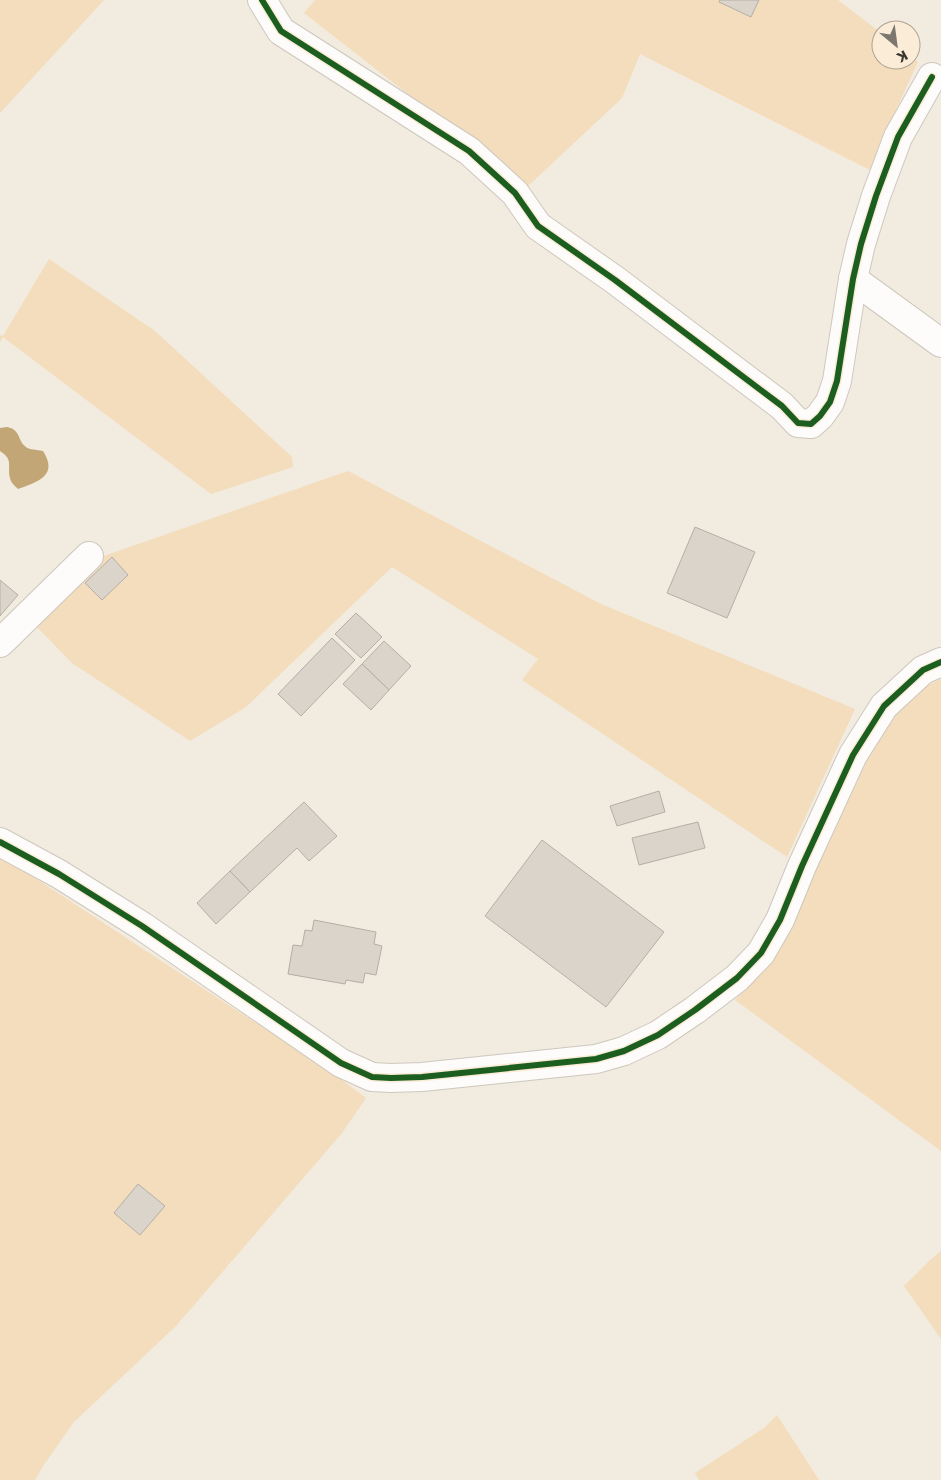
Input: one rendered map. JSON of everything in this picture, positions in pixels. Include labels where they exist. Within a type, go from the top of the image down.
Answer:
[{"type":"street","points":[[262,0],[281,31],[469,150],[515,193],[538,226],[615,280],[782,406],[798,423],[811,424],[820,416],[830,402],[838,381],[853,279],[871,212],[898,137],[938,75]]},
{"type":"street","points":[[853,279],[941,343]]},
{"type":"street","points":[[0,643],[89,556]]},
{"type":"street","points":[[0,842],[59,874],[142,926],[341,1062],[372,1077],[422,1077],[596,1058],[624,1051],[658,1035],[737,978],[761,953],[780,920],[802,866],[853,755],[884,706],[923,670],[941,662]]},
{"type":"shaded area","points":[[0,0],[104,0],[0,113]]},
{"type":"shaded area","points":[[315,0],[720,0],[719,2],[751,17],[759,0],[838,0],[871,25],[871,70],[914,70],[887,129],[874,172],[640,54],[622,98],[527,187],[304,13]]},
{"type":"shaded area","points":[[49,259],[155,331],[292,457],[293,467],[211,494],[3,337],[0,342],[0,335],[3,336]]},
{"type":"shaded area","points":[[7,427],[18,434],[26,447],[43,451],[49,467],[44,477],[18,489],[13,484],[9,474],[9,460],[0,451],[0,428]]},
{"type":"shaded area","points":[[348,471],[601,604],[855,709],[787,857],[522,680],[538,659],[392,567],[246,707],[190,741],[72,663],[33,623],[98,558]]},
{"type":"shaded area","points":[[941,679],[941,1151],[735,1000],[764,965],[789,927],[890,712],[924,687]]},
{"type":"shaded area","points":[[0,855],[338,1077],[366,1098],[342,1133],[176,1326],[74,1422],[35,1480],[0,1480]]},
{"type":"shaded area","points":[[941,1251],[941,1339],[904,1286]]},
{"type":"shaded area","points":[[777,1415],[819,1480],[699,1480],[695,1473],[764,1428]]},
{"type":"building","points":[[720,0],[759,0],[751,17],[719,2]]},
{"type":"building","points":[[695,527],[755,552],[727,618],[667,593]]},
{"type":"building","points":[[112,557],[128,575],[102,600],[85,583]]},
{"type":"building","points":[[0,580],[18,595],[0,616]]},
{"type":"building","points":[[356,613],[382,637],[361,658],[335,634]]},
{"type":"building","points":[[332,638],[355,660],[301,716],[278,694]]},
{"type":"building","points":[[384,641],[411,666],[389,690],[362,664]]},
{"type":"building","points":[[362,664],[389,690],[371,710],[343,684]]},
{"type":"building","points":[[659,791],[665,812],[617,826],[610,806]]},
{"type":"building","points":[[304,802],[337,836],[309,861],[297,848],[250,892],[230,871]]},
{"type":"building","points":[[698,822],[705,848],[639,865],[632,838]]},
{"type":"building","points":[[542,840],[664,932],[606,1007],[485,916]]},
{"type":"building","points":[[230,871],[250,892],[216,924],[197,903]]},
{"type":"building","points":[[314,920],[376,932],[374,944],[382,946],[376,975],[365,973],[363,983],[346,980],[345,984],[288,974],[293,945],[302,946],[305,930],[312,931]]},
{"type":"building","points":[[138,1184],[165,1206],[140,1235],[114,1213]]},
{"type":"cycle path","points":[[262,0],[281,31],[469,151],[515,193],[538,226],[615,280],[782,406],[798,423],[811,424],[820,416],[830,402],[837,381],[853,279],[861,244],[876,196],[898,137],[932,77]]},
{"type":"cycle path","points":[[0,842],[59,874],[142,926],[341,1063],[372,1077],[422,1077],[596,1059],[624,1051],[658,1035],[737,978],[761,953],[780,920],[802,866],[853,755],[884,706],[923,670],[941,662]]}]
